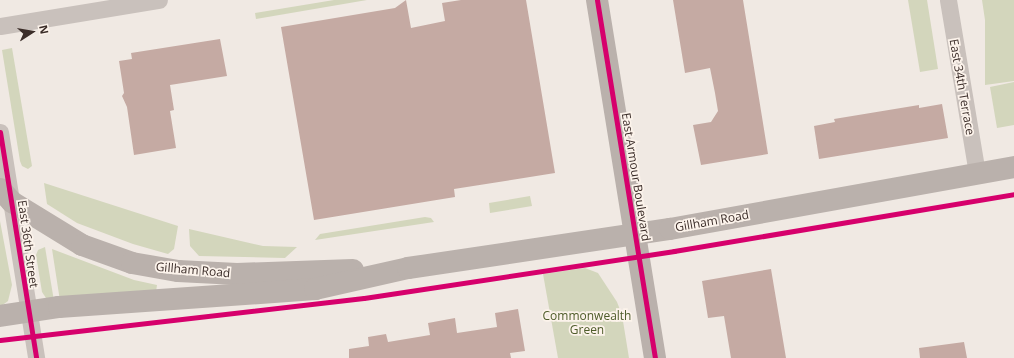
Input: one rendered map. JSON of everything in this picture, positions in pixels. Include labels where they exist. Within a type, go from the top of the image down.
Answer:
[{"type":"main road","name":"East Armour Boulevard","points":[[598,0],[655,358]]},
{"type":"main road","name":"Gillham Road","points":[[0,316],[27,310],[315,289],[408,268],[635,234],[1014,167]]},
{"type":"main road","name":"Gillham Road","points":[[6,195],[82,245],[132,263],[178,271],[237,274],[408,268]]},
{"type":"street","points":[[0,26],[159,0]]},
{"type":"street","name":"East 34th Terrace","points":[[948,0],[978,173]]},
{"type":"street","name":"East 36th Street","points":[[0,132],[6,195],[36,358]]},
{"type":"green space","points":[[334,0],[367,0],[256,19],[255,13]]},
{"type":"green space","points":[[908,0],[927,0],[938,69],[920,72]]},
{"type":"green space","points":[[982,0],[1014,0],[1014,81],[985,85],[985,20]]},
{"type":"green space","points":[[12,48],[32,166],[28,169],[22,166],[20,161],[2,50]]},
{"type":"green space","points":[[1014,82],[1014,125],[997,128],[990,87]]},
{"type":"green space","points":[[44,183],[178,226],[174,249],[168,254],[133,244],[77,223],[47,204]]},
{"type":"green space","points":[[530,196],[532,206],[490,213],[489,203]]},
{"type":"green space","points":[[425,217],[431,218],[434,222],[315,240],[320,234]]},
{"type":"green space","points":[[0,221],[12,285],[8,301],[0,307]]},
{"type":"green space","points":[[189,229],[263,246],[297,247],[285,258],[199,256],[190,246]]},
{"type":"green space","points":[[45,247],[54,301],[46,298],[42,292],[36,255],[38,250]]},
{"type":"green space","points":[[52,249],[134,280],[157,285],[156,292],[60,301]]},
{"type":"green space","name":"Commonwealth Green","points":[[585,268],[598,273],[617,302],[622,315],[629,358],[558,358],[543,274]]},
{"type":"building","points":[[406,0],[411,28],[445,21],[442,3],[461,0],[526,0],[555,173],[454,189],[455,197],[314,220],[281,27],[395,8]]},
{"type":"building","points":[[673,0],[743,0],[768,154],[701,165],[693,125],[711,122],[718,111],[715,93],[710,68],[685,73]]},
{"type":"building","points":[[220,39],[227,76],[170,85],[174,110],[170,111],[176,148],[134,155],[127,107],[122,96],[124,93],[119,61],[132,59],[131,53]]},
{"type":"building","points":[[942,104],[948,138],[819,159],[814,126],[835,122],[834,119],[919,105],[919,108]]},
{"type":"building","points":[[771,269],[786,358],[731,358],[724,316],[708,318],[702,281]]},
{"type":"building","points":[[518,309],[525,351],[510,353],[511,358],[349,358],[349,349],[369,346],[368,337],[386,334],[388,342],[430,335],[428,323],[455,318],[457,333],[497,327],[495,313]]},
{"type":"building","points":[[964,342],[967,358],[920,358],[919,348]]},
{"type":"cycle path","points":[[597,0],[655,358]]},
{"type":"cycle path","points":[[0,132],[36,358]]},
{"type":"cycle path","points":[[0,340],[364,298],[674,251],[1014,194]]}]
